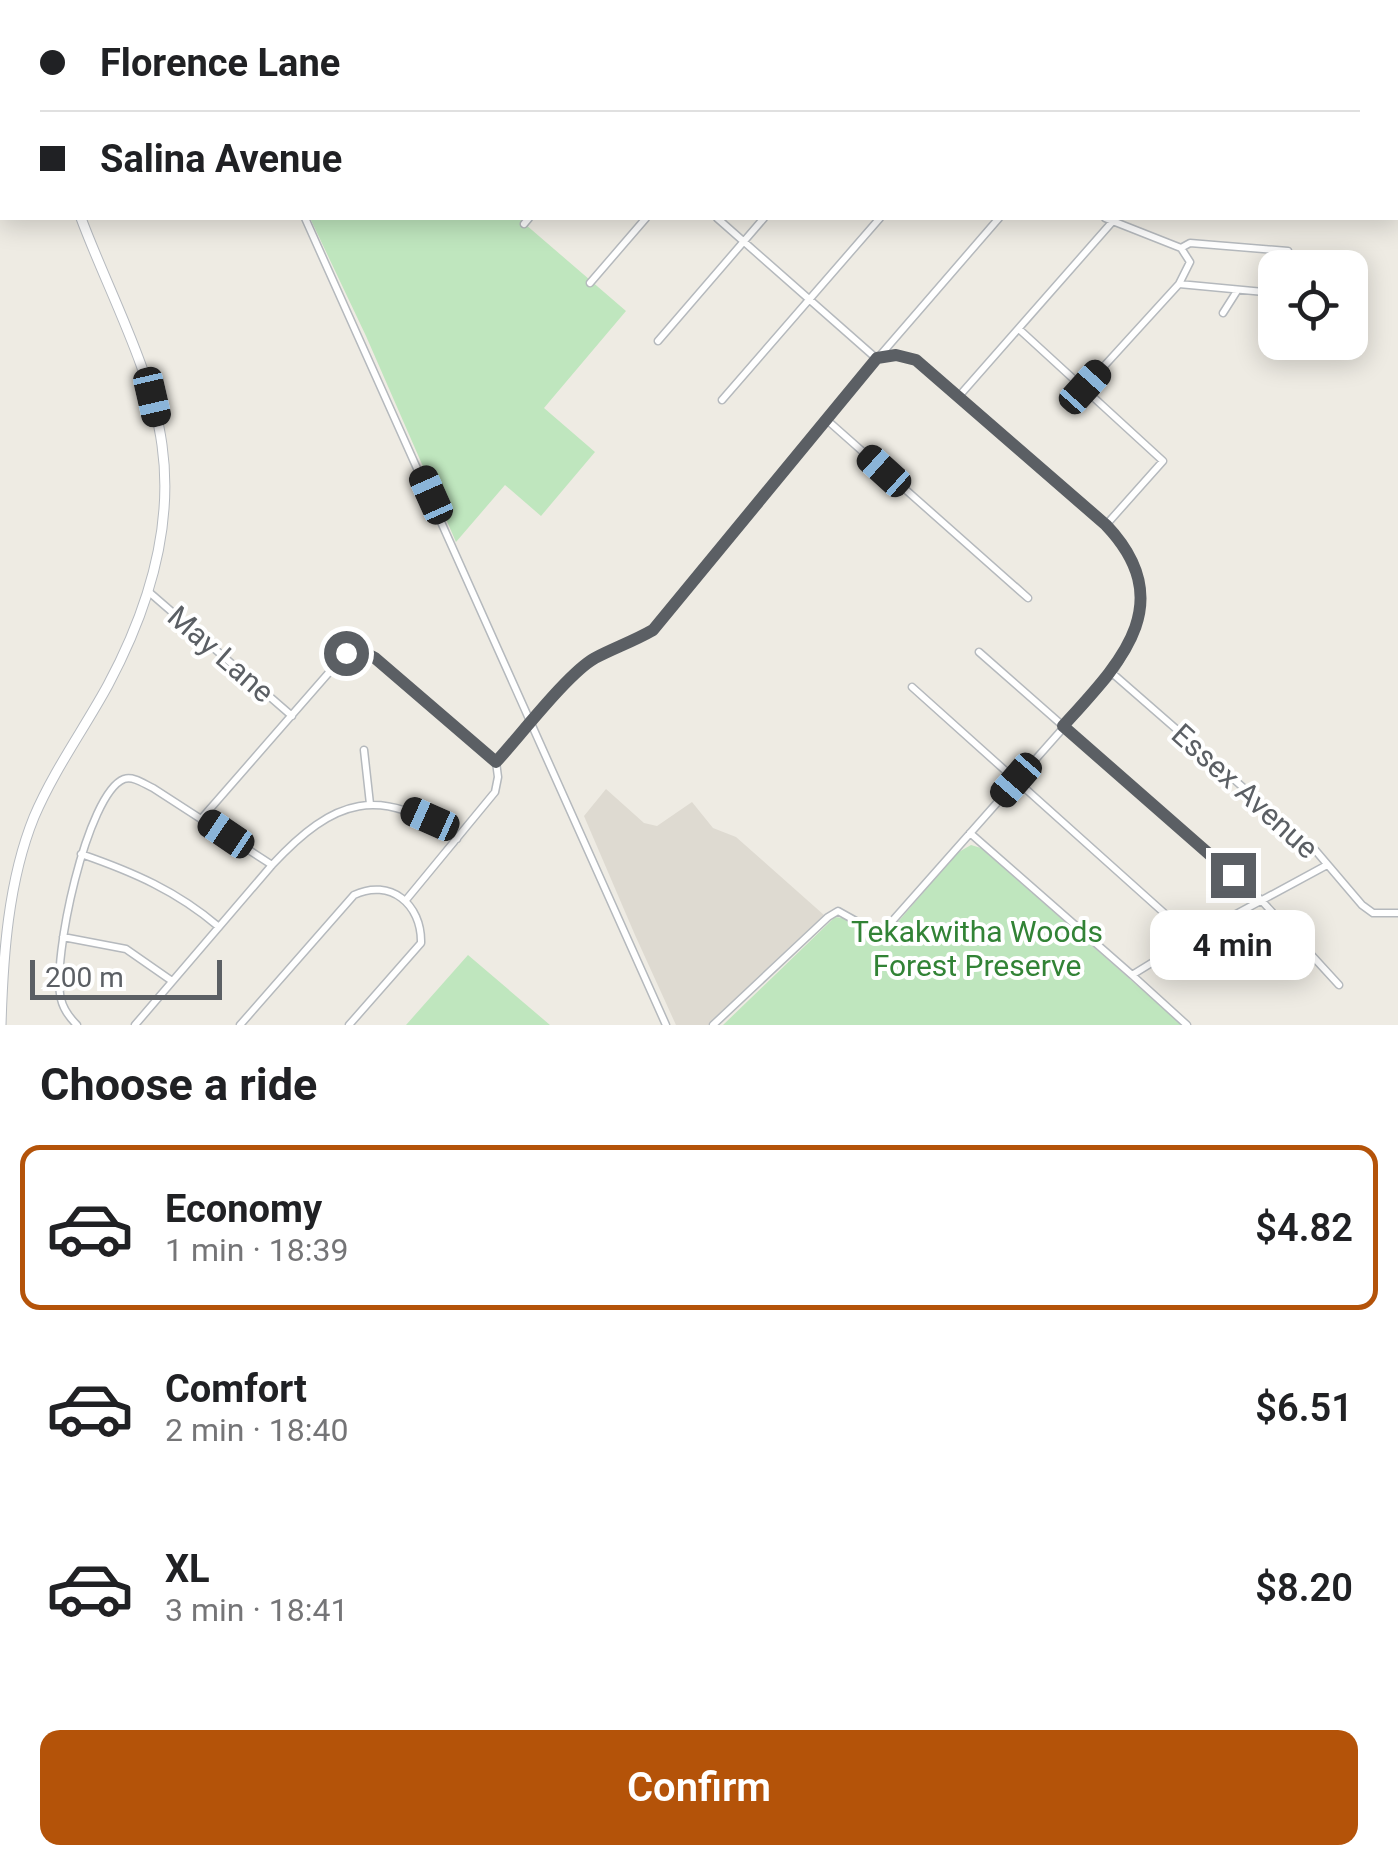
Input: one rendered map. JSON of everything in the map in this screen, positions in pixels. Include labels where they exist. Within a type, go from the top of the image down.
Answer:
[{"type":"main road","points":[[1,1025],[10,910],[34,818],[108,685],[150,592],[162,524],[162,444],[152,397],[82,220]]},
{"type":"street","points":[[306,220],[666,1025]]},
{"type":"street","points":[[590,283],[644,220]]},
{"type":"street","points":[[713,1025],[828,916],[838,912],[872,930],[887,927],[1112,673],[1136,631],[1141,600],[1138,577],[1129,556],[1106,525],[916,360],[896,355],[877,358],[719,220]]},
{"type":"street","points":[[658,341],[762,220]]},
{"type":"street","points":[[722,400],[878,220]]},
{"type":"street","points":[[496,762],[576,672],[594,658],[623,648],[653,630],[877,358],[997,220]]},
{"type":"street","points":[[960,396],[1020,330],[1108,220]]},
{"type":"street","points":[[1085,387],[1179,284],[1190,262],[1181,248],[1111,220]]},
{"type":"street","points":[[1181,248],[1190,243],[1276,250]]},
{"type":"street","points":[[1179,284],[1258,292]]},
{"type":"street","points":[[1223,314],[1237,290]]},
{"type":"street","points":[[1020,330],[1162,461],[1106,525]]},
{"type":"street","points":[[826,420],[1028,598]]},
{"type":"street","name":"May Lane","points":[[150,592],[292,716]]},
{"type":"street","points":[[202,818],[346,653],[360,650],[375,658],[496,762],[495,792],[406,900]]},
{"type":"street","points":[[979,652],[1261,900],[1339,985]]},
{"type":"street","name":"Essex Avenue","points":[[1112,673],[1316,851],[1373,913],[1398,914]]},
{"type":"street","points":[[912,687],[1192,938]]},
{"type":"street","points":[[364,750],[370,804]]},
{"type":"street","points":[[77,1025],[61,1000],[63,937],[81,854],[111,790],[121,780],[134,778],[272,865]]},
{"type":"street","points":[[134,1025],[272,865],[325,816],[370,804],[405,808],[430,819],[457,839]]},
{"type":"street","points":[[970,833],[1187,1025]]},
{"type":"street","points":[[81,854],[144,876],[193,904],[219,927]]},
{"type":"street","points":[[1132,974],[1327,866]]},
{"type":"street","points":[[240,1025],[354,895],[383,887],[406,900],[417,917],[421,943],[349,1025]]},
{"type":"street","points":[[63,937],[126,948],[172,980]]},
{"type":"shaded area","points":[[606,789],[644,823],[657,826],[692,802],[713,828],[736,837],[824,915],[708,1025],[676,1025],[635,935],[584,816]]},
{"type":"green space","points":[[311,220],[520,220],[626,311],[544,408],[595,452],[541,516],[505,485],[456,542]]},
{"type":"green space","name":"Tekakwitha Woods Forest Preserve","points":[[971,845],[981,848],[1182,1025],[723,1025],[835,917],[875,934],[891,930],[957,853]]},
{"type":"green space","points":[[468,955],[550,1025],[406,1025]]},
{"type":"route","points":[[346,653],[360,650],[375,658],[496,762],[576,672],[594,658],[623,648],[653,630],[877,358],[905,356],[916,360],[960,396],[1106,525],[1124,547],[1140,589],[1136,631],[1112,673],[1063,726],[1233,875]]}]
